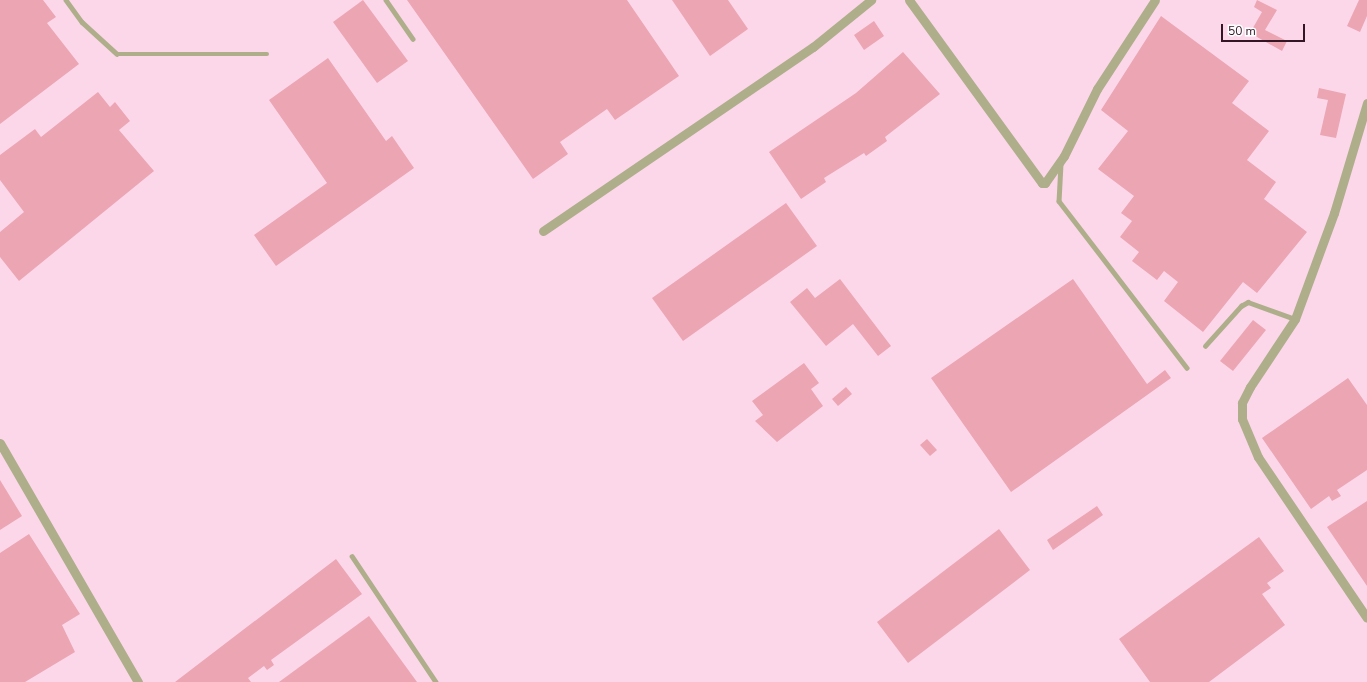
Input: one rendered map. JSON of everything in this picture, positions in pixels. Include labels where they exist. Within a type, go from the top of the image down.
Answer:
[{"type":"street","points":[[543,231],[813,47],[871,0]]},
{"type":"street","points":[[909,0],[1042,183],[1048,181],[1061,161],[1097,89],[1155,0]]},
{"type":"street","points":[[1367,103],[1334,213],[1295,319],[1250,387],[1242,403],[1242,419],[1258,457],[1367,618]]},
{"type":"street","points":[[0,443],[138,682]]},
{"type":"lane","points":[[66,0],[82,22],[117,54],[267,54]]},
{"type":"lane","points":[[386,0],[413,39]]},
{"type":"lane","points":[[1061,161],[1059,201],[1187,368]]},
{"type":"lane","points":[[1205,346],[1241,306],[1248,302],[1295,319]]},
{"type":"lane","points":[[352,556],[436,682]]},
{"type":"shaded area","points":[[0,0],[1367,0],[1367,682],[0,682]]},
{"type":"building","points":[[0,0],[43,0],[56,17],[47,23],[79,64],[0,124]]},
{"type":"building","points":[[363,0],[408,61],[377,83],[333,22]]},
{"type":"building","points":[[407,0],[627,0],[679,76],[615,120],[607,109],[560,142],[568,154],[533,179]]},
{"type":"building","points":[[672,0],[728,0],[748,29],[710,56]]},
{"type":"building","points":[[1257,0],[1277,10],[1265,30],[1287,41],[1282,51],[1250,33],[1262,12],[1254,7]]},
{"type":"building","points":[[1359,0],[1367,0],[1367,16],[1360,32],[1347,26]]},
{"type":"building","points":[[1161,16],[1249,81],[1232,103],[1269,131],[1247,160],[1276,182],[1264,199],[1307,232],[1257,293],[1243,282],[1203,332],[1164,301],[1178,282],[1164,271],[1157,280],[1132,261],[1139,252],[1120,237],[1132,221],[1121,213],[1134,196],[1098,169],[1128,131],[1101,110]]},
{"type":"building","points":[[874,21],[884,36],[864,50],[854,35]]},
{"type":"building","points":[[903,52],[940,94],[885,137],[887,141],[866,156],[864,153],[824,178],[826,182],[801,199],[769,152],[856,93]]},
{"type":"building","points":[[328,58],[386,141],[392,136],[414,168],[276,266],[254,235],[327,183],[269,100]]},
{"type":"building","points":[[1319,88],[1346,94],[1336,138],[1320,135],[1328,100],[1317,98]]},
{"type":"building","points":[[98,92],[110,107],[115,102],[130,121],[119,130],[154,171],[19,281],[0,257],[0,232],[24,212],[0,180],[0,155],[35,129],[41,137]]},
{"type":"building","points":[[786,203],[817,246],[683,341],[652,298]]},
{"type":"building","points":[[840,279],[891,346],[878,356],[853,324],[826,346],[790,302],[807,288],[815,298]]},
{"type":"building","points":[[1073,279],[1147,384],[1165,370],[1171,378],[1011,492],[931,378]]},
{"type":"building","points":[[1253,320],[1266,330],[1233,371],[1220,361]]},
{"type":"building","points":[[804,363],[819,383],[811,389],[823,406],[777,442],[755,421],[763,415],[752,401]]},
{"type":"building","points":[[1348,378],[1367,405],[1367,470],[1337,490],[1341,496],[1332,501],[1329,496],[1311,509],[1262,438]]},
{"type":"building","points":[[846,387],[852,394],[838,406],[832,399]]},
{"type":"building","points":[[927,439],[937,450],[930,456],[920,445]]},
{"type":"building","points":[[0,480],[22,516],[0,530]]},
{"type":"building","points":[[1367,501],[1367,586],[1327,527]]},
{"type":"building","points":[[1097,506],[1103,515],[1053,550],[1047,540]]},
{"type":"building","points":[[999,529],[1030,570],[908,663],[877,622]]},
{"type":"building","points":[[29,534],[80,614],[62,625],[75,652],[25,682],[0,682],[0,553]]},
{"type":"building","points":[[1259,537],[1284,571],[1267,583],[1271,588],[1262,594],[1285,625],[1209,682],[1150,682],[1119,639]]},
{"type":"building","points":[[336,559],[362,594],[271,660],[274,665],[267,670],[264,666],[248,678],[251,682],[175,682]]},
{"type":"building","points":[[369,616],[417,682],[279,682]]}]
